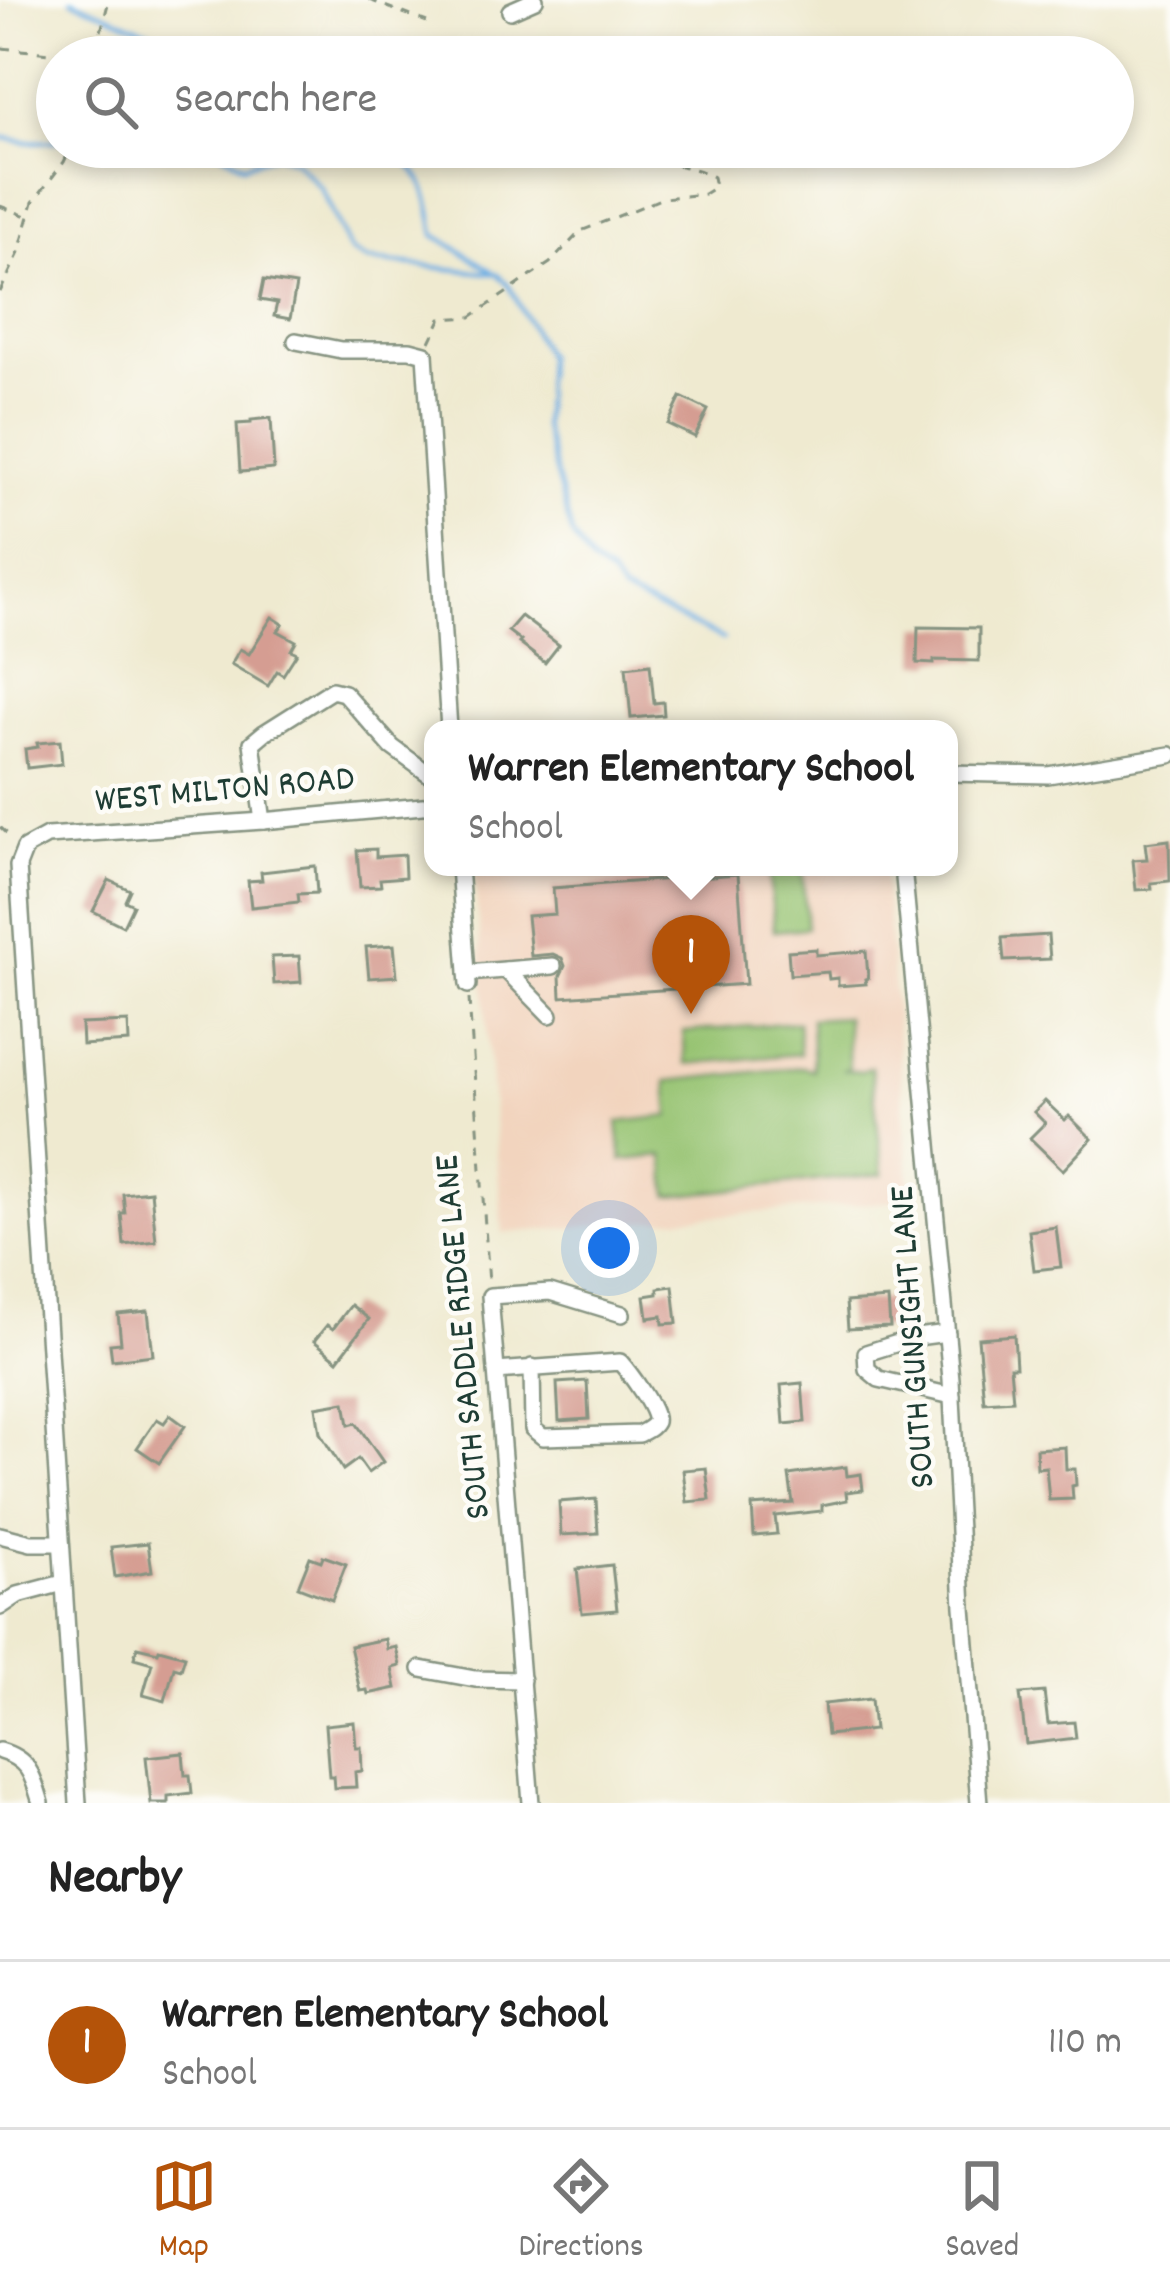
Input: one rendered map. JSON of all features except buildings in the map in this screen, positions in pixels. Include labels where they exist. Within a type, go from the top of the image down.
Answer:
[{"type":"street","points":[[510,11],[535,0]]},
{"type":"street","points":[[296,341],[340,350],[425,354],[448,720]]},
{"type":"street","points":[[263,821],[252,743],[332,690],[344,693],[392,747],[424,770]]},
{"type":"street","points":[[958,773],[1048,775],[1170,754]]},
{"type":"street","name":"WEST MILTON ROAD","points":[[25,848],[47,836],[424,806]]},
{"type":"street","points":[[25,848],[17,866],[78,1803]]},
{"type":"street","points":[[460,876],[468,979],[554,966]]},
{"type":"street","name":"SOUTH GUNSIGHT LANE","points":[[904,876],[947,1333],[979,1803]]},
{"type":"street","points":[[506,970],[550,1015]]},
{"type":"street","points":[[490,1296],[550,1292],[622,1314]]},
{"type":"street","name":"SOUTH SADDLE RIDGE LANE","points":[[490,1296],[531,1803]]},
{"type":"street","points":[[947,1333],[866,1353],[867,1369],[879,1379],[952,1396]]},
{"type":"street","points":[[496,1371],[532,1367],[620,1362],[656,1415],[652,1427],[639,1434],[543,1437],[531,1420],[532,1367]]},
{"type":"street","points":[[500,1421],[531,1420]]},
{"type":"street","points":[[0,1535],[31,1543],[61,1543]]},
{"type":"street","points":[[0,1607],[18,1595],[63,1583]]},
{"type":"street","points":[[422,1669],[475,1679],[521,1680]]},
{"type":"street","points":[[0,1751],[18,1756],[34,1778],[41,1803]]},
{"type":"path","points":[[100,36],[109,0]]},
{"type":"path","points":[[369,0],[427,22]]},
{"type":"path","points":[[2,48],[36,52]]},
{"type":"path","points":[[0,292],[18,255],[33,202],[59,168]]},
{"type":"path","points":[[425,354],[441,319],[471,317],[550,263],[581,231],[663,198],[704,194],[715,187],[713,177],[682,168]]},
{"type":"path","points":[[0,206],[29,218]]},
{"type":"path","points":[[0,827],[25,848]]},
{"type":"path","name":"SOUTH SADDLE RIDGE LANE","points":[[468,979],[490,1296]]},
{"type":"shaded area","points":[[475,876],[885,876],[911,1200],[503,1233]]},
{"type":"green space","points":[[769,876],[803,876],[807,928],[774,931]]},
{"type":"green space","points":[[846,1017],[849,1069],[842,1070],[871,1067],[883,1174],[669,1196],[664,1156],[622,1160],[618,1122],[670,1116],[667,1081],[803,1067],[813,1070],[811,1019]]},
{"type":"green space","points":[[798,1022],[800,1054],[686,1064],[683,1032]]},
{"type":"waterway","points":[[72,0],[160,36]]},
{"type":"waterway","points":[[0,137],[36,142]]},
{"type":"waterway","points":[[302,168],[321,188],[350,251],[367,260],[497,274],[508,284],[546,355],[543,425],[572,535],[591,563],[611,576],[622,592],[723,639]]},
{"type":"waterway","points":[[413,168],[430,207],[435,235],[492,271]]},
{"type":"place","name":"Warren Elementary School","points":[[691,1014]]}]
